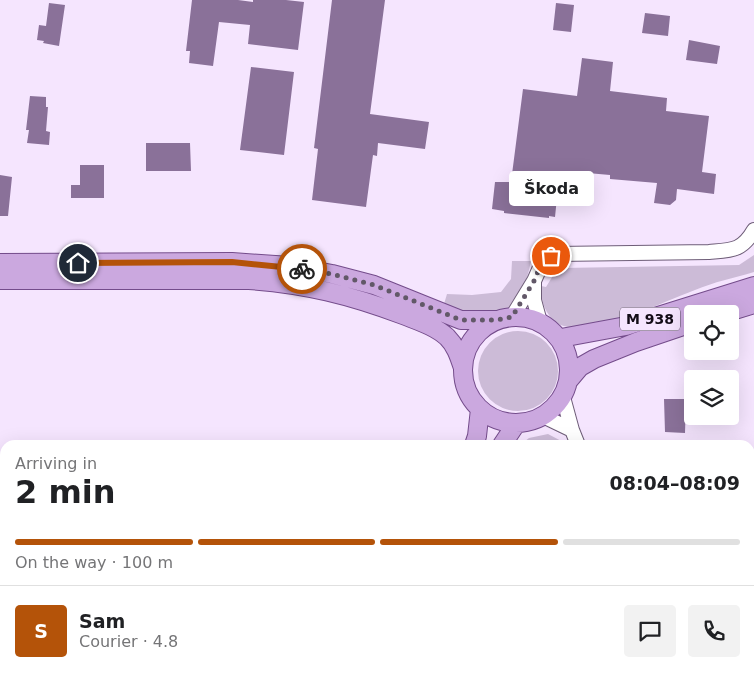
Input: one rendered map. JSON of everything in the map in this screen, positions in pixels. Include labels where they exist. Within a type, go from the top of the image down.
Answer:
[{"type":"main road","points":[[0,263],[232,262],[290,266],[374,285],[461,320],[526,317],[540,322],[561,338],[570,366],[566,388],[554,408],[530,422],[516,424],[490,417],[480,409],[470,397],[464,383],[463,368],[458,353],[450,342],[435,329],[369,302],[328,290],[283,282],[249,280],[0,280]]},
{"type":"main road","name":"M 938","points":[[561,338],[626,326],[754,286]]},
{"type":"main road","points":[[739,309],[754,304]]},
{"type":"main road","points":[[463,368],[467,350],[473,339],[483,328],[504,318]]},
{"type":"main road","name":"M 938","points":[[566,388],[580,367],[594,358],[684,326]]},
{"type":"main road","points":[[476,440],[480,409]]},
{"type":"main road","points":[[505,440],[516,424]]},
{"type":"street","points":[[504,318],[534,281],[542,262],[556,254],[733,250],[747,242],[754,230]]},
{"type":"street","points":[[534,281],[534,300],[540,322]]},
{"type":"street","points":[[566,388],[572,430],[576,440]]},
{"type":"street","points":[[543,416],[572,430]]},
{"type":"shaded area","points":[[754,255],[754,272],[709,285],[634,314],[602,324],[564,326],[552,319],[542,300],[541,286],[546,287],[554,274],[562,268],[739,265]]},
{"type":"shaded area","points":[[512,261],[531,261],[520,295],[512,305],[502,311],[491,314],[477,314],[444,304],[447,294],[472,295],[501,292],[511,279]]},
{"type":"shaded area","points":[[518,331],[533,334],[546,343],[555,356],[558,371],[555,386],[546,399],[533,408],[518,411],[503,408],[490,399],[481,386],[478,371],[481,356],[490,343],[503,334]]},
{"type":"shaded area","points":[[548,434],[559,440],[526,440]]},
{"type":"building","points":[[192,0],[238,0],[253,2],[253,0],[286,0],[304,2],[298,50],[248,44],[250,25],[219,22],[213,66],[189,63],[190,51],[186,51]]},
{"type":"building","points":[[332,0],[385,0],[370,114],[429,122],[425,149],[378,143],[377,156],[373,155],[366,207],[312,200],[318,149],[314,148]]},
{"type":"building","points":[[49,3],[65,5],[59,46],[37,40],[39,25],[46,26]]},
{"type":"building","points":[[556,3],[574,5],[571,32],[553,30]]},
{"type":"building","points":[[645,13],[670,16],[668,36],[642,33]]},
{"type":"building","points":[[689,40],[720,46],[717,64],[686,60]]},
{"type":"building","points":[[582,58],[613,62],[610,91],[667,98],[666,111],[709,116],[702,172],[716,174],[714,194],[677,189],[676,200],[670,205],[654,203],[657,183],[610,179],[610,175],[565,171],[559,178],[555,217],[504,213],[504,211],[492,209],[495,182],[511,182],[523,89],[577,96]]},
{"type":"building","points":[[251,67],[294,72],[284,155],[240,150]]},
{"type":"building","points":[[30,96],[46,97],[46,107],[48,107],[46,131],[50,132],[49,145],[27,143],[29,130],[26,130]]},
{"type":"building","points":[[146,143],[190,143],[191,171],[146,171]]},
{"type":"building","points":[[80,165],[104,165],[104,198],[71,198],[71,185],[80,185]]},
{"type":"building","points":[[0,175],[12,177],[8,216],[0,216]]},
{"type":"building","points":[[664,399],[684,399],[685,433],[665,432]]},
{"type":"way so far","points":[[302,269],[332,274],[374,285],[461,320],[497,320],[512,317],[534,281],[542,262],[551,256]]},
{"type":"place","name":"Škoda","points":[[551,256]]},
{"type":"route","points":[[78,263],[232,262],[290,266],[302,269]]}]
